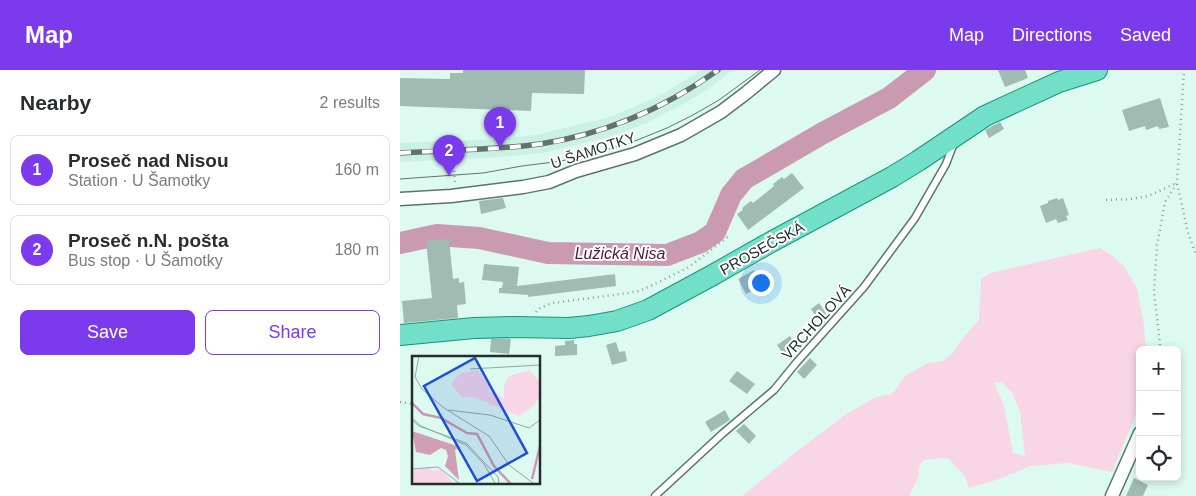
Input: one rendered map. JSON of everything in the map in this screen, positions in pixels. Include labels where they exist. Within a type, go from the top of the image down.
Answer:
[{"type":"main road","name":"PROSEČSKÁ","points":[[400,335],[474,328],[569,328],[589,326],[617,321],[648,310],[892,177],[985,116],[1058,82],[1097,70]]},
{"type":"street","name":"U ŠAMOTKY","points":[[400,199],[451,196],[523,187],[549,182],[635,154],[681,135],[721,112],[774,70]]},
{"type":"street","points":[[1112,496],[1139,436]]},
{"type":"lane","name":"VRCHOLOVÁ","points":[[655,496],[722,434],[774,390],[796,362],[864,287],[915,218],[946,164],[957,135]]},
{"type":"path","points":[[1184,70],[1177,182],[1188,233],[1196,254]]},
{"type":"path","points":[[453,156],[455,187]]},
{"type":"path","points":[[1106,200],[1148,196],[1177,182]]},
{"type":"path","points":[[1160,346],[1154,292],[1157,245],[1165,202],[1177,182]]},
{"type":"path","points":[[533,328],[532,321],[538,310],[552,303],[639,290],[689,267],[729,236]]},
{"type":"shaded area","points":[[702,70],[733,70],[687,102],[646,123],[616,135],[543,153],[400,162],[400,143],[499,139],[540,134],[610,117],[659,96]]},
{"type":"shaded area","points":[[1100,248],[1123,265],[1137,288],[1146,346],[1136,346],[1136,414],[1112,472],[1068,463],[1031,466],[969,488],[965,476],[949,459],[943,458],[924,460],[919,467],[919,475],[909,496],[742,496],[845,415],[876,397],[892,394],[905,376],[928,363],[943,361],[952,354],[979,320],[981,279],[990,273]],"holes":[[[994,382],[1002,382],[1012,393],[1020,411],[1025,456],[1013,453],[1004,406]]]},
{"type":"building","points":[[463,70],[585,70],[584,94],[532,93],[531,111],[400,106],[400,78],[450,79],[450,73],[463,73]]},
{"type":"building","points":[[998,70],[1025,70],[1028,78],[1005,87]]},
{"type":"building","points":[[1160,98],[1169,127],[1159,129],[1158,126],[1146,130],[1145,126],[1129,131],[1122,110]]},
{"type":"building","points":[[1000,122],[1004,129],[989,138],[985,130]]},
{"type":"building","points":[[792,173],[804,188],[748,230],[737,214],[751,201],[753,203],[768,191],[782,177],[784,179]]},
{"type":"building","points":[[503,198],[506,208],[481,214],[479,201]]},
{"type":"building","points":[[1057,198],[1058,200],[1063,198],[1069,215],[1066,216],[1068,220],[1058,223],[1056,219],[1046,223],[1040,206]]},
{"type":"building","points":[[449,239],[453,279],[459,278],[459,283],[464,282],[466,304],[457,305],[458,318],[404,323],[402,301],[432,298],[426,241]]},
{"type":"building","points":[[484,264],[519,267],[517,286],[615,274],[616,286],[528,297],[528,295],[499,293],[499,288],[502,288],[503,282],[482,280]]},
{"type":"building","points":[[754,270],[763,285],[746,294],[738,279]]},
{"type":"building","points":[[819,303],[829,318],[822,325],[811,309]]},
{"type":"building","points":[[790,336],[798,349],[785,357],[777,345]]},
{"type":"building","points":[[491,339],[511,339],[509,354],[490,352]]},
{"type":"building","points":[[574,340],[574,344],[577,344],[577,355],[555,356],[555,346],[565,345],[565,341]]},
{"type":"building","points":[[616,342],[619,352],[625,351],[627,361],[612,365],[606,345]]},
{"type":"building","points":[[810,358],[817,365],[804,379],[797,372]]},
{"type":"building","points":[[737,371],[755,384],[747,394],[729,381]]},
{"type":"building","points":[[725,410],[730,420],[711,432],[705,422]]},
{"type":"building","points":[[744,424],[756,436],[749,444],[736,431]]},
{"type":"building","points":[[1134,478],[1136,481],[1148,485],[1143,496],[1126,496]]},
{"type":"waterway","name":"Lužická Nisa","points":[[400,243],[437,235],[479,238],[548,253],[667,255],[701,242],[715,232],[731,195],[744,179],[823,133],[889,98],[925,70]]},
{"type":"tram line","points":[[400,179],[483,173],[554,162],[578,158],[630,143],[693,115],[719,100],[760,70]]},
{"type":"railway","points":[[400,153],[523,146],[564,140],[588,134],[634,118],[677,96],[718,70]]},
{"type":"place","name":"Proseč nad Nisou","points":[[500,148]]},
{"type":"place","name":"Proseč n.N. pošta","points":[[449,176]]}]
